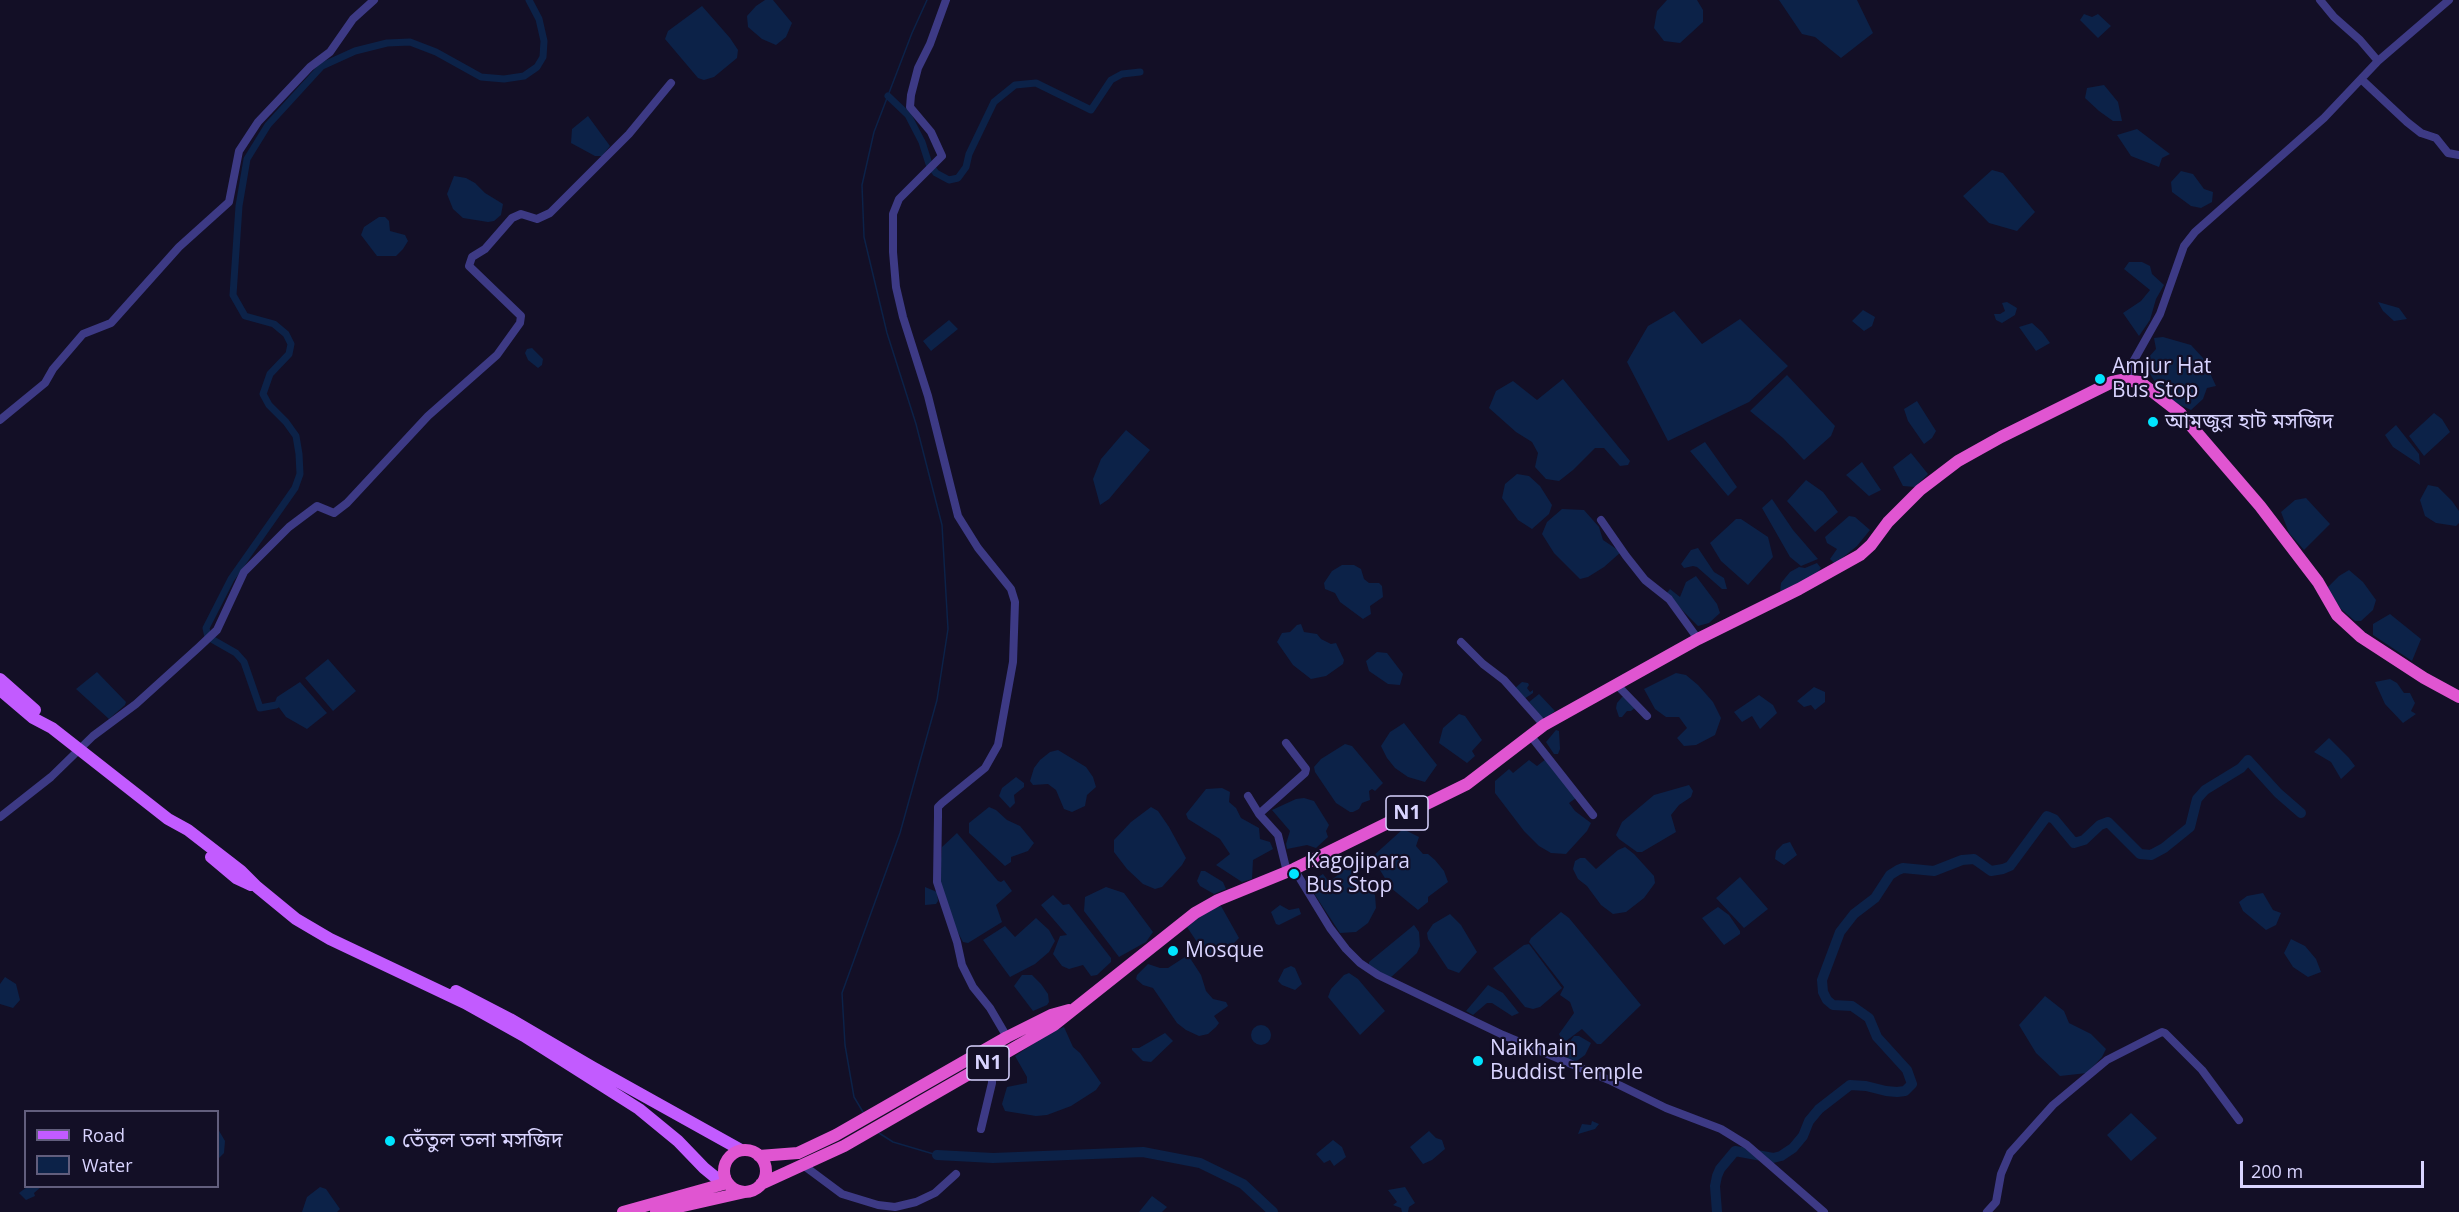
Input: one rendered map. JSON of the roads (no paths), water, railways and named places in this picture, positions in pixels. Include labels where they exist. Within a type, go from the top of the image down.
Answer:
[{"type":"highway","name":"N1","points":[[656,1212],[746,1192],[844,1146],[1054,1025],[1195,913],[1218,900],[1290,871],[1467,784],[1544,724],[1698,639],[1860,555],[1871,545],[1888,522],[1920,490],[1958,461],[2095,390],[2112,382],[2126,380]]},
{"type":"highway","points":[[2126,380],[2148,386],[2198,431],[2266,513],[2318,582],[2337,615],[2355,631],[2414,672],[2459,697]]},
{"type":"highway","name":"N1","points":[[741,1150],[753,1152],[759,1156],[798,1153],[836,1135],[1007,1037],[1051,1015],[1073,1008]]},
{"type":"highway","points":[[741,1150],[726,1162],[726,1181],[735,1190],[746,1192]]},
{"type":"highway","points":[[759,1156],[765,1167],[761,1184]]},
{"type":"highway","points":[[623,1212],[726,1181]]},
{"type":"main road","points":[[0,679],[40,714],[52,728]]},
{"type":"main road","points":[[0,690],[33,718],[52,728],[168,819],[183,836],[236,878],[257,887],[296,919],[410,975],[429,988],[465,1004],[524,1036],[639,1109],[678,1141],[704,1168],[715,1177],[726,1181]]},
{"type":"main road","points":[[410,975],[430,980],[471,997],[741,1150]]},
{"type":"street","points":[[0,420],[45,382],[83,334],[111,323],[179,247],[229,202],[239,151],[258,122],[310,67],[330,52],[353,19],[374,0]]},
{"type":"street","points":[[946,0],[930,44],[918,68],[910,107],[931,132],[942,156],[899,199],[893,214],[893,252],[901,307],[911,347],[928,396],[958,516],[978,548],[1011,589],[1016,613],[1013,662],[998,745],[985,768],[938,807],[937,882],[957,942],[962,965],[973,987],[990,1008],[1007,1037]]},
{"type":"street","points":[[2320,0],[2379,61]]},
{"type":"street","points":[[2126,380],[2133,362],[2160,314],[2184,246],[2195,232],[2324,118],[2379,61],[2449,0]]},
{"type":"street","points":[[2361,79],[2421,133],[2436,138],[2448,153],[2459,155]]},
{"type":"street","points":[[0,817],[51,777],[79,749],[136,704],[217,630],[244,572],[289,527],[317,506],[334,513],[428,416],[497,355],[520,323],[521,316],[469,266],[472,257],[485,249],[512,218],[521,214],[537,219],[550,213],[629,134],[671,83]]},
{"type":"street","points":[[1601,520],[1645,580],[1669,599],[1698,639]]},
{"type":"street","points":[[1461,642],[1483,664],[1504,680],[1544,724]]},
{"type":"street","points":[[1616,684],[1647,716]]},
{"type":"street","points":[[1530,735],[1593,815]]},
{"type":"street","points":[[1259,814],[1305,773],[1306,769],[1286,743]]},
{"type":"street","points":[[1248,796],[1259,814],[1278,835],[1290,871],[1330,928],[1360,963],[1378,975],[1503,1035],[1609,1080],[1666,1108],[1721,1129],[1747,1145],[1824,1212]]},
{"type":"street","points":[[1987,1212],[1996,1202],[2001,1174],[2010,1153],[2053,1105],[2107,1059],[2162,1032],[2202,1070],[2239,1120]]},
{"type":"street","points":[[981,1129],[992,1083],[992,1046]]},
{"type":"street","points":[[803,1165],[842,1194],[878,1205],[894,1207],[916,1202],[935,1193],[956,1174]]},
{"type":"water","points":[[765,0],[773,0],[792,23],[786,37],[776,45],[762,39],[748,27],[747,16]]},
{"type":"water","points":[[1667,0],[1697,0],[1703,10],[1703,22],[1680,43],[1664,41],[1654,28],[1657,11]]},
{"type":"water","points":[[1779,0],[1857,0],[1873,33],[1841,58],[1815,37],[1802,34]]},
{"type":"water","points":[[702,6],[738,50],[737,58],[714,77],[704,80],[698,78],[665,39],[668,31]]},
{"type":"water","points":[[2084,14],[2092,17],[2098,14],[2111,26],[2098,38],[2080,20]]},
{"type":"water","points":[[2104,85],[2118,102],[2122,121],[2113,121],[2085,98],[2087,88]]},
{"type":"water","points":[[588,116],[610,146],[602,156],[595,156],[571,143],[572,129]]},
{"type":"water","points":[[2137,129],[2170,154],[2162,158],[2159,167],[2131,156],[2117,135]]},
{"type":"water","points":[[1992,170],[2003,173],[2035,212],[2017,231],[1989,223],[1963,196]]},
{"type":"water","points":[[2181,171],[2193,174],[2204,189],[2213,192],[2212,202],[2201,208],[2191,206],[2172,192],[2171,182]]},
{"type":"water","points":[[454,176],[466,178],[475,183],[485,193],[503,204],[501,215],[494,221],[488,222],[463,218],[453,209],[447,194]]},
{"type":"water","points":[[379,217],[385,217],[389,221],[390,231],[405,235],[408,241],[396,256],[377,256],[361,235],[364,227]]},
{"type":"water","points":[[2129,262],[2142,262],[2150,266],[2152,274],[2164,285],[2156,299],[2150,320],[2139,336],[2123,313],[2141,301],[2150,290],[2124,269]]},
{"type":"water","points":[[2007,302],[2017,308],[2015,315],[2002,323],[1996,320],[1994,314],[2005,311],[2002,303]]},
{"type":"water","points":[[2378,302],[2399,308],[2407,319],[2394,321],[2383,311]]},
{"type":"water","points":[[1863,310],[1875,317],[1872,326],[1864,331],[1852,321]]},
{"type":"water","points":[[1674,311],[1702,344],[1740,319],[1788,366],[1749,402],[1668,441],[1627,362],[1648,326]]},
{"type":"water","points":[[949,320],[958,329],[931,351],[923,341]]},
{"type":"water","points":[[2032,323],[2050,343],[2036,351],[2019,327]]},
{"type":"water","points":[[2163,337],[2191,345],[2203,358],[2216,386],[2207,388],[2203,399],[2191,410],[2176,403],[2159,388],[2148,371],[2148,358],[2156,349],[2154,338]]},
{"type":"water","points":[[532,348],[543,359],[542,365],[538,368],[528,360],[525,353],[527,349]]},
{"type":"water","points":[[1787,375],[1835,426],[1831,436],[1804,460],[1783,438],[1750,411]]},
{"type":"water","points":[[1563,379],[1630,461],[1628,465],[1620,466],[1604,448],[1595,448],[1559,481],[1546,479],[1535,467],[1538,453],[1532,442],[1516,432],[1489,408],[1496,391],[1513,381],[1537,400]]},
{"type":"water","points":[[1917,401],[1936,431],[1932,438],[1924,444],[1908,421],[1904,409]]},
{"type":"water","points":[[2434,413],[2442,419],[2450,432],[2424,456],[2409,436]]},
{"type":"water","points":[[2396,425],[2419,454],[2420,465],[2393,447],[2385,435]]},
{"type":"water","points":[[1126,430],[1150,450],[1109,499],[1100,505],[1093,479],[1101,459]]},
{"type":"water","points":[[1705,442],[1737,487],[1728,496],[1690,451]]},
{"type":"water","points":[[1911,453],[1928,474],[1915,487],[1903,486],[1893,467]]},
{"type":"water","points":[[1862,462],[1881,490],[1869,496],[1846,475]]},
{"type":"water","points":[[1517,474],[1529,476],[1540,486],[1552,505],[1549,514],[1532,529],[1518,520],[1502,498],[1505,484]]},
{"type":"water","points":[[1806,480],[1823,492],[1838,512],[1815,532],[1787,501]]},
{"type":"water","points":[[2428,485],[2438,487],[2459,511],[2459,523],[2456,526],[2436,523],[2425,516],[2420,500]]},
{"type":"water","points":[[2306,498],[2330,524],[2304,550],[2289,533],[2281,512],[2295,500]]},
{"type":"water","points":[[1772,499],[1793,530],[1818,559],[1801,566],[1790,557],[1762,508]]},
{"type":"water","points":[[1562,509],[1584,510],[1599,527],[1603,540],[1621,552],[1604,567],[1580,579],[1554,553],[1542,534],[1547,522]]},
{"type":"water","points":[[1849,516],[1855,517],[1870,530],[1857,546],[1835,564],[1830,559],[1837,549],[1827,543],[1825,537]]},
{"type":"water","points":[[1736,519],[1741,519],[1768,537],[1773,557],[1748,585],[1721,561],[1710,543]]},
{"type":"water","points":[[1698,548],[1714,572],[1724,578],[1727,589],[1722,589],[1697,567],[1684,568],[1681,564],[1691,550]]},
{"type":"water","points":[[1817,563],[1821,568],[1815,575],[1780,592],[1781,583],[1790,572],[1799,567],[1805,568]]},
{"type":"water","points":[[1342,565],[1354,565],[1361,569],[1364,579],[1369,583],[1379,583],[1382,586],[1383,597],[1370,606],[1371,614],[1363,619],[1340,602],[1335,593],[1325,589],[1324,583],[1332,571]]},
{"type":"water","points":[[2349,570],[2363,582],[2376,600],[2373,610],[2361,621],[2355,621],[2341,609],[2327,588]]},
{"type":"water","points":[[1696,576],[1717,604],[1720,613],[1709,623],[1698,626],[1666,594],[1670,589],[1680,597],[1686,582]]},
{"type":"water","points":[[2390,614],[2421,639],[2412,661],[2373,635],[2373,624]]},
{"type":"water","points":[[1301,624],[1304,632],[1317,634],[1331,644],[1336,643],[1344,660],[1343,664],[1326,676],[1311,679],[1293,665],[1277,642],[1282,633],[1290,632]]},
{"type":"water","points":[[1377,652],[1387,653],[1403,674],[1400,685],[1388,684],[1369,671],[1366,661]]},
{"type":"water","points":[[328,659],[356,691],[333,711],[305,678]]},
{"type":"water","points":[[97,672],[126,702],[109,719],[76,689]]},
{"type":"water","points":[[1676,673],[1686,675],[1698,685],[1713,702],[1721,718],[1715,735],[1696,745],[1684,746],[1677,738],[1687,728],[1679,717],[1666,717],[1655,709],[1644,689]]},
{"type":"water","points":[[2390,679],[2397,683],[2404,693],[2410,693],[2415,703],[2411,711],[2416,714],[2403,723],[2385,704],[2375,682]]},
{"type":"water","points":[[300,682],[327,713],[307,729],[286,717],[275,702],[277,697]]},
{"type":"water","points":[[1522,682],[1528,683],[1527,688],[1530,692],[1533,690],[1533,693],[1524,699],[1514,689]]},
{"type":"water","points":[[1814,687],[1825,692],[1825,702],[1815,710],[1811,705],[1804,707],[1797,701]]},
{"type":"water","points":[[1539,694],[1555,711],[1546,718],[1542,717],[1529,702]]},
{"type":"water","points":[[1759,695],[1773,705],[1777,713],[1760,729],[1752,716],[1742,722],[1734,712]]},
{"type":"water","points":[[1622,697],[1627,697],[1636,707],[1619,717],[1616,708]]},
{"type":"water","points":[[1459,714],[1465,716],[1482,740],[1472,751],[1475,756],[1467,763],[1439,743],[1443,728]]},
{"type":"water","points":[[1404,723],[1437,765],[1425,782],[1408,777],[1395,768],[1381,746],[1390,732]]},
{"type":"water","points":[[1556,730],[1559,731],[1560,749],[1558,754],[1554,754],[1546,742]]},
{"type":"water","points":[[2329,738],[2355,766],[2341,779],[2331,762],[2314,752]]},
{"type":"water","points":[[1345,744],[1352,746],[1383,783],[1375,791],[1372,789],[1369,791],[1370,800],[1362,803],[1359,809],[1353,812],[1336,803],[1314,767],[1321,759]]},
{"type":"water","points":[[1058,750],[1086,767],[1096,787],[1087,795],[1085,806],[1072,812],[1064,809],[1056,790],[1048,784],[1033,785],[1030,781],[1034,768],[1040,760],[1050,752]]},
{"type":"water","points":[[1546,759],[1576,798],[1569,803],[1575,811],[1591,823],[1587,831],[1566,854],[1551,853],[1539,846],[1524,831],[1495,793],[1495,781],[1509,769],[1513,773],[1529,760],[1537,766]]},
{"type":"water","points":[[1016,777],[1024,783],[1024,787],[1014,795],[1015,803],[1010,808],[999,796],[1002,788]]},
{"type":"water","points":[[1689,785],[1693,791],[1691,797],[1679,805],[1671,815],[1676,832],[1642,852],[1637,852],[1616,835],[1622,822],[1654,795]]},
{"type":"water","points":[[1222,788],[1230,792],[1229,802],[1236,808],[1241,818],[1259,828],[1260,839],[1270,842],[1273,849],[1253,860],[1252,879],[1242,882],[1216,865],[1230,854],[1220,839],[1188,819],[1186,814],[1206,789]]},
{"type":"water","points":[[1304,798],[1314,801],[1329,825],[1326,831],[1328,837],[1316,848],[1307,845],[1287,849],[1286,844],[1290,831],[1272,810],[1296,799]]},
{"type":"water","points":[[989,807],[1020,826],[1034,843],[1028,851],[1011,857],[1011,862],[1005,866],[969,833],[969,823]]},
{"type":"water","points":[[1151,807],[1158,811],[1169,827],[1186,858],[1162,887],[1155,889],[1143,884],[1114,852],[1114,840],[1131,822]]},
{"type":"water","points":[[1403,829],[1419,837],[1416,846],[1423,854],[1428,854],[1435,860],[1444,871],[1448,882],[1428,897],[1428,902],[1418,910],[1391,888],[1372,857]]},
{"type":"water","points":[[957,833],[998,881],[1004,880],[1012,891],[996,905],[1002,922],[968,943],[963,942],[955,927],[939,883],[942,847]]},
{"type":"water","points":[[1790,842],[1797,855],[1784,865],[1775,859],[1776,851],[1783,844]]},
{"type":"water","points":[[1625,847],[1654,876],[1655,883],[1644,898],[1626,912],[1613,914],[1601,905],[1587,886],[1578,879],[1573,869],[1575,861],[1585,858],[1596,869],[1618,850]]},
{"type":"water","points":[[1349,866],[1375,895],[1376,908],[1368,923],[1356,932],[1340,933],[1315,895],[1315,879],[1323,874],[1329,882]]},
{"type":"water","points":[[1201,871],[1223,882],[1226,889],[1214,894],[1200,886],[1197,881]]},
{"type":"water","points":[[1740,877],[1768,909],[1744,928],[1716,898]]},
{"type":"water","points":[[925,887],[937,892],[936,904],[925,905]]},
{"type":"water","points":[[1106,887],[1124,893],[1153,932],[1146,942],[1119,957],[1084,911],[1085,897]]},
{"type":"water","points":[[2263,893],[2273,910],[2281,913],[2276,925],[2266,930],[2243,911],[2239,902],[2247,896]]},
{"type":"water","points":[[1053,895],[1063,905],[1069,904],[1111,958],[1111,962],[1097,975],[1091,976],[1083,965],[1069,969],[1062,966],[1053,954],[1060,936],[1067,935],[1041,905]]},
{"type":"water","points":[[1280,905],[1289,910],[1299,908],[1301,914],[1279,925],[1276,924],[1271,912]]},
{"type":"water","points":[[1221,906],[1239,938],[1230,947],[1226,943],[1207,957],[1187,927],[1209,910]]},
{"type":"water","points":[[1718,907],[1729,915],[1740,931],[1740,934],[1724,945],[1702,918]]},
{"type":"water","points":[[1561,912],[1569,918],[1641,1005],[1601,1044],[1597,1044],[1582,1029],[1566,1041],[1561,1038],[1559,1034],[1574,1013],[1570,1002],[1560,995],[1564,987],[1529,942]]},
{"type":"water","points":[[1450,914],[1461,925],[1477,952],[1459,973],[1448,969],[1428,939],[1427,933],[1433,924]]},
{"type":"water","points":[[1036,918],[1049,930],[1055,941],[1049,952],[1035,964],[1010,977],[983,940],[1005,926],[1015,937]]},
{"type":"water","points":[[1414,925],[1419,932],[1420,946],[1417,953],[1389,979],[1369,965],[1369,962]]},
{"type":"water","points":[[2291,939],[2305,946],[2316,959],[2321,972],[2308,977],[2293,967],[2284,953]]},
{"type":"water","points":[[1529,944],[1562,988],[1540,1007],[1533,1009],[1525,1007],[1493,968],[1524,945]]},
{"type":"water","points":[[1188,955],[1201,975],[1206,991],[1213,999],[1226,1002],[1228,1006],[1214,1016],[1219,1023],[1216,1027],[1208,1034],[1199,1036],[1177,1023],[1153,988],[1143,985],[1136,979],[1148,964],[1168,968]]},
{"type":"water","points":[[1291,966],[1295,968],[1302,984],[1295,990],[1278,981],[1284,969]]},
{"type":"water","points":[[1349,973],[1358,979],[1385,1011],[1360,1035],[1328,997],[1331,989],[1344,975]]},
{"type":"water","points":[[1022,975],[1032,975],[1041,984],[1048,994],[1047,1005],[1033,1011],[1014,986]]},
{"type":"water","points":[[5,977],[16,984],[20,1000],[13,1008],[0,1004],[0,984]]},
{"type":"water","points":[[1488,985],[1503,993],[1519,1013],[1512,1016],[1492,1003],[1487,1003],[1473,1015],[1466,1011]]},
{"type":"water","points":[[2045,996],[2064,1011],[2069,1023],[2091,1034],[2106,1049],[2102,1057],[2087,1073],[2060,1076],[2036,1053],[2019,1025]]},
{"type":"water","points":[[1261,1025],[1268,1028],[1271,1035],[1268,1042],[1261,1045],[1254,1042],[1251,1035],[1254,1028]]},
{"type":"water","points":[[1064,1027],[1073,1047],[1080,1053],[1101,1083],[1096,1090],[1071,1106],[1047,1115],[1036,1116],[1005,1111],[1002,1104],[1007,1087],[1027,1083],[1027,1077],[1015,1056],[1049,1033]]},
{"type":"water","points":[[1165,1033],[1173,1041],[1151,1062],[1143,1061],[1132,1050],[1132,1048],[1139,1048]]},
{"type":"water","points":[[1574,1036],[1579,1036],[1591,1043],[1585,1055],[1574,1063],[1559,1055]]},
{"type":"water","points":[[2131,1113],[2157,1138],[2131,1161],[2107,1135]]},
{"type":"water","points":[[1592,1121],[1599,1124],[1595,1129],[1578,1134],[1582,1124],[1591,1125]]},
{"type":"water","points":[[219,1131],[225,1141],[224,1153],[219,1158]]},
{"type":"water","points":[[1429,1131],[1442,1140],[1445,1149],[1423,1164],[1410,1147]]},
{"type":"water","points":[[1333,1140],[1342,1147],[1346,1157],[1334,1166],[1330,1160],[1324,1163],[1316,1154]]},
{"type":"water","points":[[320,1187],[326,1189],[340,1209],[337,1212],[302,1212],[307,1197]]},
{"type":"water","points":[[1405,1187],[1415,1203],[1409,1207],[1408,1212],[1402,1212],[1401,1208],[1393,1205],[1397,1202],[1388,1190]]},
{"type":"water","points":[[26,1188],[40,1188],[34,1193],[35,1196],[26,1200],[19,1193]]},
{"type":"water","points":[[1152,1196],[1167,1207],[1162,1212],[1139,1212]]},
{"type":"waterway","points":[[276,705],[260,708],[244,662],[236,653],[208,637],[206,628],[231,579],[295,488],[300,474],[296,436],[269,405],[263,394],[270,374],[289,354],[291,344],[286,334],[274,324],[245,316],[233,295],[239,206],[247,159],[268,125],[322,66],[355,51],[387,43],[410,42],[436,52],[481,77],[504,79],[524,76],[537,67],[543,57],[544,41],[539,19],[529,0]]},
{"type":"waterway","points":[[863,1112],[854,1097],[845,1045],[842,993],[900,833],[937,700],[948,629],[942,525],[916,424],[887,333],[864,237],[862,185],[874,132],[927,0]]},
{"type":"waterway","points":[[888,96],[908,115],[922,142],[929,164],[936,173],[949,180],[958,178],[966,167],[969,154],[994,102],[1015,85],[1036,83],[1091,110],[1111,80],[1122,74],[1140,72]]},
{"type":"waterway","points":[[1717,1212],[1715,1186],[1717,1176],[1735,1151],[1773,1158],[1781,1156],[1793,1148],[1803,1136],[1809,1121],[1819,1109],[1850,1085],[1897,1092],[1905,1091],[1912,1084],[1907,1070],[1877,1037],[1869,1018],[1852,1006],[1833,1005],[1823,992],[1822,980],[1840,932],[1854,914],[1875,898],[1890,875],[1903,868],[1934,871],[1962,860],[1974,859],[1991,871],[2003,869],[2010,866],[2047,816],[2054,819],[2074,843],[2084,840],[2100,825],[2108,822],[2140,854],[2151,855],[2164,848],[2190,827],[2197,799],[2205,790],[2241,768],[2248,760],[2278,793],[2301,813]]},
{"type":"waterway","points":[[879,1133],[893,1142],[937,1155]]},
{"type":"waterway","points":[[937,1155],[993,1158],[1143,1152],[1200,1163],[1243,1184],[1273,1212]]},
{"type":"place","name":"Amjur Hat Bus Stop","points":[[2100,379]]},
{"type":"place","name":"আমজুর হাট মসজিদ","points":[[2153,422]]},
{"type":"place","name":"Kagojipara Bus Stop","points":[[1294,874]]},
{"type":"place","name":"Mosque","points":[[1173,951]]},
{"type":"place","name":"Naikhain Buddist Temple","points":[[1478,1061]]},
{"type":"place","name":"তেঁতুল তলা মসজিদ","points":[[390,1141]]}]
